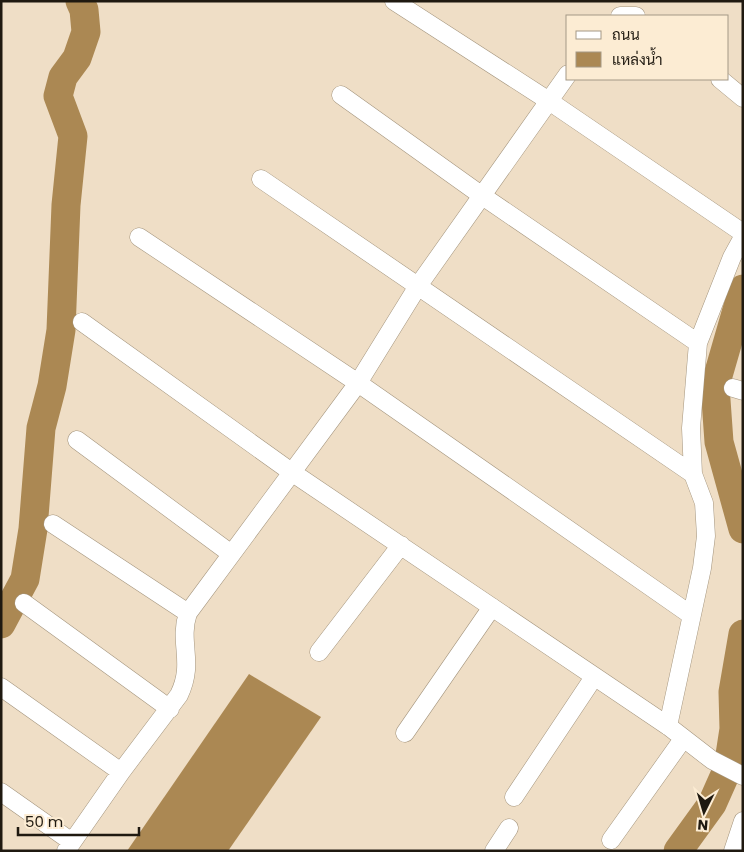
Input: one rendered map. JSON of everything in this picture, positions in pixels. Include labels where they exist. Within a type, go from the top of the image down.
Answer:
[{"type":"street","points":[[394,1],[549,101],[743,235],[732,257],[698,343],[691,428],[693,474],[704,503],[706,536],[702,568],[668,726]]},
{"type":"street","points":[[1,792],[69,847],[121,772],[170,709],[184,684],[188,664],[184,624],[188,613],[230,553],[358,383],[418,286],[566,77]]},
{"type":"street","points":[[721,80],[743,98]]},
{"type":"street","points":[[341,95],[481,195],[698,343]]},
{"type":"street","points":[[261,178],[693,474]]},
{"type":"street","points":[[139,237],[358,383],[692,615]]},
{"type":"street","points":[[82,322],[290,472],[668,726],[712,760],[740,775]]},
{"type":"street","points":[[77,440],[230,553]]},
{"type":"street","points":[[53,524],[188,613]]},
{"type":"street","points":[[319,652],[401,545]]},
{"type":"street","points":[[24,603],[170,709]]},
{"type":"street","points":[[405,733],[492,607]]},
{"type":"street","points":[[514,797],[594,677]]},
{"type":"street","points":[[1,687],[121,772]]},
{"type":"street","points":[[611,840],[683,739]]},
{"type":"street","points":[[733,851],[743,821]]},
{"type":"street","points":[[494,851],[509,828]]},
{"type":"water","points":[[249,674],[321,717],[228,851],[127,851]]},
{"type":"waterway","points":[[1,624],[25,579],[33,529],[41,428],[52,386],[61,330],[66,205],[73,136],[58,96],[63,77],[77,58],[86,32],[84,10],[80,1]]},
{"type":"waterway","points":[[743,289],[715,386],[719,442],[743,529]]},
{"type":"waterway","points":[[678,851],[712,804],[728,768],[734,729],[733,692],[743,634]]}]
